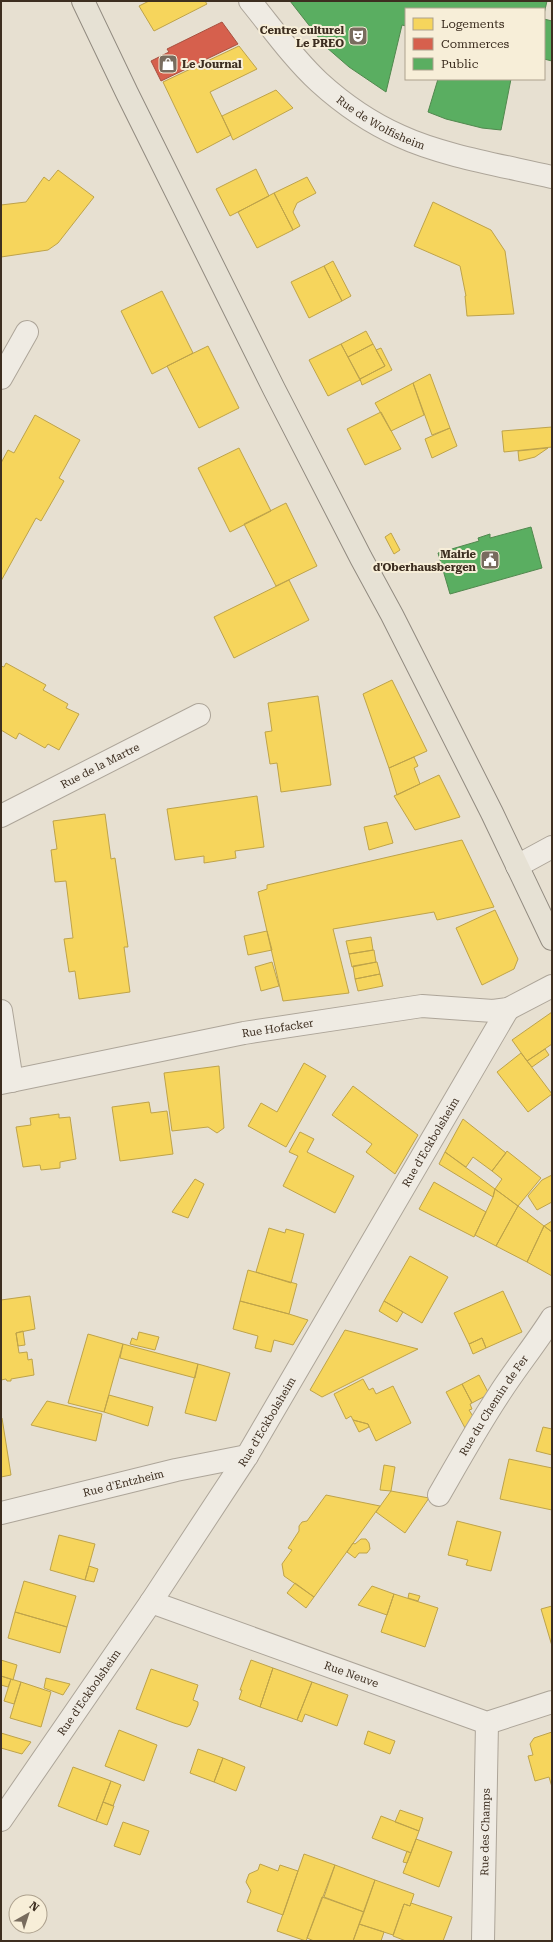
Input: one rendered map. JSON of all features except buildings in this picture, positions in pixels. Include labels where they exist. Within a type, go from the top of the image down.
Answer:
[{"type":"main road","points":[[83,1],[274,389],[392,615],[552,939]]},
{"type":"street","name":"Rue de Wolfisheim","points":[[250,1],[296,58],[320,82],[372,121],[400,136],[430,147],[552,177]]},
{"type":"street","points":[[1,378],[27,332]]},
{"type":"street","name":"Rue de la Martre","points":[[1,816],[199,715]]},
{"type":"street","points":[[517,866],[552,847]]},
{"type":"street","name":"Rue Hofacker","points":[[7,1082],[244,1032],[422,1006],[493,1011],[508,1009],[552,986]]},
{"type":"street","name":"Rue d'Eckbolsheim","points":[[1,1820],[152,1602],[247,1456],[508,1009]]},
{"type":"street","points":[[1,1011],[7,1082]]},
{"type":"street","name":"Rue du Chemin de Fer","points":[[439,1495],[499,1394],[529,1354],[552,1318]]},
{"type":"street","name":"Rue d'Entzheim","points":[[1,1513],[176,1470],[247,1456]]},
{"type":"street","name":"Rue Neuve","points":[[152,1602],[487,1723]]},
{"type":"street","points":[[487,1723],[552,1702]]},
{"type":"street","name":"Rue des Champs","points":[[483,1941],[487,1723]]},
{"type":"place","name":"Centre culturel Le PREO","points":[[358,36]]},
{"type":"place","name":"Le Journal","points":[[168,64]]},
{"type":"place","name":"Mairie d'Oberhausbergen","points":[[490,560]]}]
